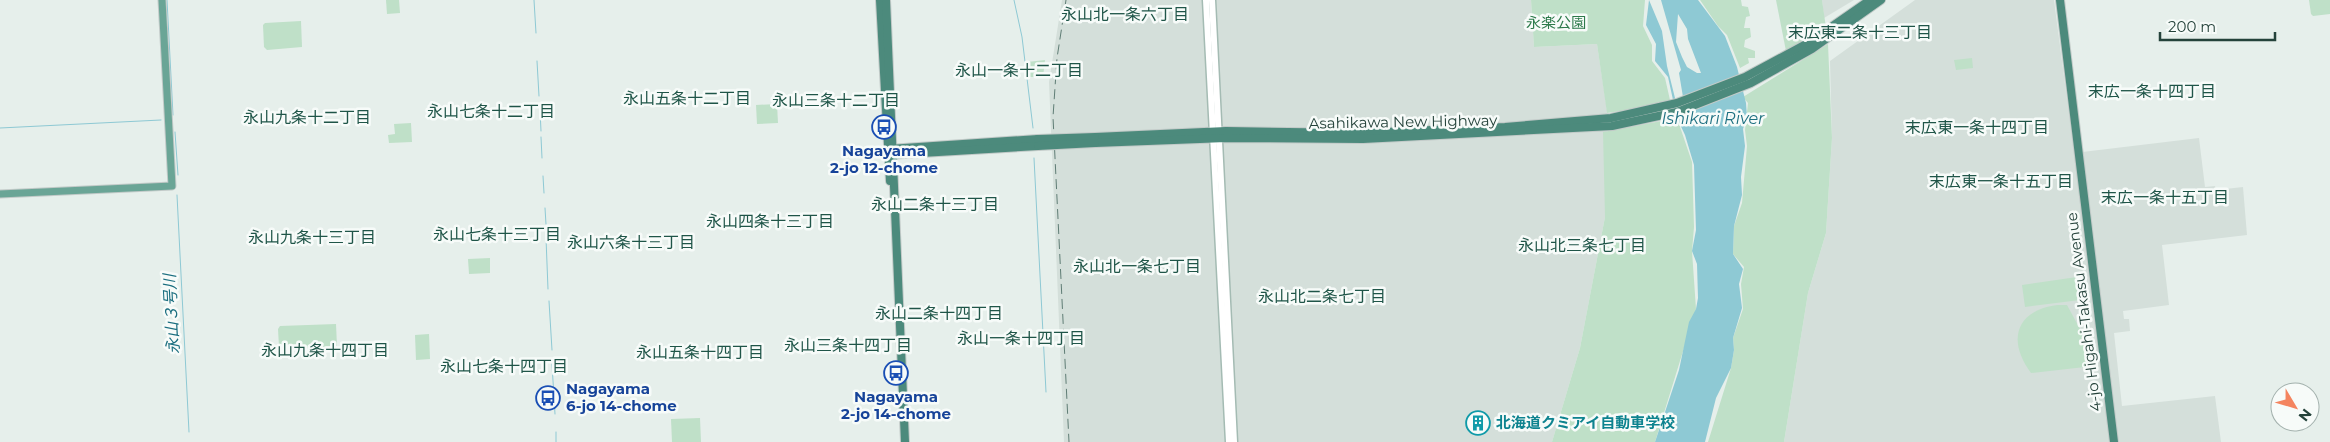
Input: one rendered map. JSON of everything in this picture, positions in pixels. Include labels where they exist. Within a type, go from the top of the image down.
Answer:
[{"type":"highway","points":[[880,0],[894,215],[905,442]]},
{"type":"highway","points":[[886,0],[890,152]]},
{"type":"highway","name":"Asahikawa New Highway","points":[[1805,49],[1870,0]]},
{"type":"highway","name":"Asahikawa New Highway","points":[[890,152],[1095,140],[1216,135],[1360,133],[1616,122],[1714,90],[1766,67],[1805,49],[1882,0]]},
{"type":"highway","name":"4-jo Higahi-Takasu Avenue","points":[[2060,0],[2114,442]]},
{"type":"main road","points":[[0,194],[172,186],[162,0]]},
{"type":"main road","points":[[1206,0],[1234,442]]},
{"type":"main road","points":[[1212,0],[1229,442]]},
{"type":"shaded area","points":[[1062,0],[1531,0],[1534,47],[1597,44],[1607,110],[1605,217],[1580,348],[1552,442],[1064,442],[1049,82]]},
{"type":"shaded area","points":[[1822,0],[1854,0],[1824,18]]},
{"type":"shaded area","points":[[1915,0],[2054,0],[2074,153],[2199,138],[2205,187],[2215,186],[2216,190],[2243,187],[2247,235],[2162,245],[2169,305],[2123,311],[2124,319],[2129,319],[2130,331],[2114,333],[2122,406],[2215,396],[2221,442],[1784,442],[1808,293],[1826,233],[1832,138],[1830,61]]},
{"type":"green space","points":[[386,0],[399,0],[400,13],[387,14]]},
{"type":"green space","name":"永楽公園","points":[[1531,0],[1645,0],[1643,26],[1652,45],[1652,61],[1665,78],[1670,100],[1641,108],[1607,113],[1597,44],[1534,47]]},
{"type":"green space","points":[[1700,0],[1741,0],[1742,6],[1748,7],[1750,16],[1746,17],[1744,28],[1750,28],[1751,37],[1745,40],[1744,47],[1755,51],[1755,58],[1748,58],[1749,63],[1740,68],[1727,35],[1718,26]]},
{"type":"green space","points":[[1776,0],[1822,0],[1826,28],[1786,51]]},
{"type":"green space","points":[[2309,0],[2330,0],[2330,14],[2313,16]]},
{"type":"green space","points":[[301,21],[302,47],[267,50],[264,47],[263,25],[265,23]]},
{"type":"green space","points":[[1828,44],[1832,138],[1826,233],[1808,293],[1784,442],[1708,442],[1731,368],[1734,350],[1733,338],[1743,309],[1741,284],[1744,267],[1733,254],[1734,226],[1742,203],[1747,146],[1745,130],[1748,103],[1743,97]]},
{"type":"green space","points":[[1972,58],[1973,68],[1956,70],[1954,60]]},
{"type":"green space","points":[[1045,60],[1043,77],[1028,77],[1027,62]]},
{"type":"green space","points":[[777,104],[778,123],[757,124],[756,105]]},
{"type":"green space","points":[[1677,118],[1692,162],[1694,227],[1692,251],[1696,309],[1655,442],[1552,442],[1580,348],[1605,217],[1603,132]]},
{"type":"green space","points":[[411,123],[412,142],[389,143],[388,135],[395,134],[394,124]]},
{"type":"green space","points":[[490,258],[490,273],[469,274],[468,259]]},
{"type":"green space","points":[[2077,277],[2080,300],[2025,307],[2022,285]]},
{"type":"green space","points":[[2058,305],[2067,305],[2093,353],[2085,367],[2031,373],[2019,350],[2019,329],[2024,320],[2032,313]]},
{"type":"green space","points":[[336,324],[337,346],[281,349],[279,347],[278,329],[280,326]]},
{"type":"green space","points":[[429,334],[430,359],[416,360],[415,335]]},
{"type":"green space","points":[[700,418],[701,442],[672,442],[671,419]]},
{"type":"water","name":"Ishikari River","points":[[1649,0],[1662,31],[1667,66],[1677,106],[1680,107],[1684,103],[1679,73],[1681,70],[1661,0],[1698,0],[1725,36],[1737,67],[1746,103],[1747,117],[1743,129],[1745,146],[1741,177],[1742,195],[1734,226],[1733,254],[1743,269],[1739,284],[1742,308],[1733,338],[1734,350],[1731,368],[1716,398],[1705,442],[1655,442],[1679,370],[1689,322],[1696,309],[1698,298],[1697,264],[1692,251],[1696,230],[1694,165],[1685,135],[1677,118],[1668,77],[1655,61],[1656,44],[1646,25]],"holes":[[[1678,14],[1687,29],[1688,39],[1701,73],[1697,73],[1687,67],[1676,42]]]},
{"type":"waterway","name":"永山３号川","points":[[167,0],[173,115]]},
{"type":"waterway","points":[[534,0],[536,33]]},
{"type":"waterway","points":[[1014,0],[1022,37],[1033,128]]},
{"type":"waterway","points":[[537,61],[539,96]]},
{"type":"waterway","points":[[540,110],[541,131]]},
{"type":"waterway","points":[[0,128],[161,120]]},
{"type":"waterway","name":"永山３号川","points":[[175,132],[178,175]]},
{"type":"waterway","points":[[541,137],[542,158]]},
{"type":"waterway","points":[[1034,158],[1046,392]]},
{"type":"waterway","points":[[543,176],[544,193]]},
{"type":"waterway","name":"永山３号川","points":[[177,195],[189,432]]},
{"type":"waterway","points":[[545,208],[546,224]]},
{"type":"waterway","points":[[546,238],[548,289]]},
{"type":"waterway","points":[[549,301],[552,350]]},
{"type":"waterway","points":[[552,364],[555,414]]},
{"type":"waterway","points":[[556,432],[556,442]]},
{"type":"railway","points":[[1066,0],[1057,58],[1053,117],[1069,442]]},
{"type":"place","name":"Nagayama 2-jo 12-chome","points":[[884,127]]},
{"type":"place","name":"Nagayama 2-jo 14-chome","points":[[896,373]]},
{"type":"place","name":"Nagayama 6-jo 14-chome","points":[[548,398]]},
{"type":"place","name":"北海道クミアイ自動車学校","points":[[1478,423]]},
{"type":"district","name":"永山北一条六丁目","points":[[1125,14]]},
{"type":"district","name":"末広東二条十三丁目","points":[[1860,32]]},
{"type":"district","name":"永山一条十二丁目","points":[[1019,70]]},
{"type":"district","name":"末広一条十四丁目","points":[[2152,91]]},
{"type":"district","name":"永山五条十二丁目","points":[[687,98]]},
{"type":"district","name":"永山三条十二丁目","points":[[836,100]]},
{"type":"district","name":"永山七条十二丁目","points":[[491,111]]},
{"type":"district","name":"永山九条十二丁目","points":[[307,117]]},
{"type":"district","name":"末広東一条十四丁目","points":[[1977,127]]},
{"type":"district","name":"末広東一条十五丁目","points":[[2001,181]]},
{"type":"district","name":"末広一条十五丁目","points":[[2165,197]]},
{"type":"district","name":"永山二条十三丁目","points":[[935,204]]},
{"type":"district","name":"永山四条十三丁目","points":[[770,221]]},
{"type":"district","name":"永山七条十三丁目","points":[[497,234]]},
{"type":"district","name":"永山九条十三丁目","points":[[312,237]]},
{"type":"district","name":"永山六条十三丁目","points":[[631,242]]},
{"type":"district","name":"永山北三条七丁目","points":[[1582,245]]},
{"type":"district","name":"永山北一条七丁目","points":[[1137,266]]},
{"type":"district","name":"永山北二条七丁目","points":[[1322,296]]},
{"type":"district","name":"永山二条十四丁目","points":[[939,313]]},
{"type":"district","name":"永山一条十四丁目","points":[[1021,338]]},
{"type":"district","name":"永山三条十四丁目","points":[[848,345]]},
{"type":"district","name":"永山九条十四丁目","points":[[325,350]]},
{"type":"district","name":"永山五条十四丁目","points":[[700,352]]},
{"type":"district","name":"永山七条十四丁目","points":[[504,366]]}]
